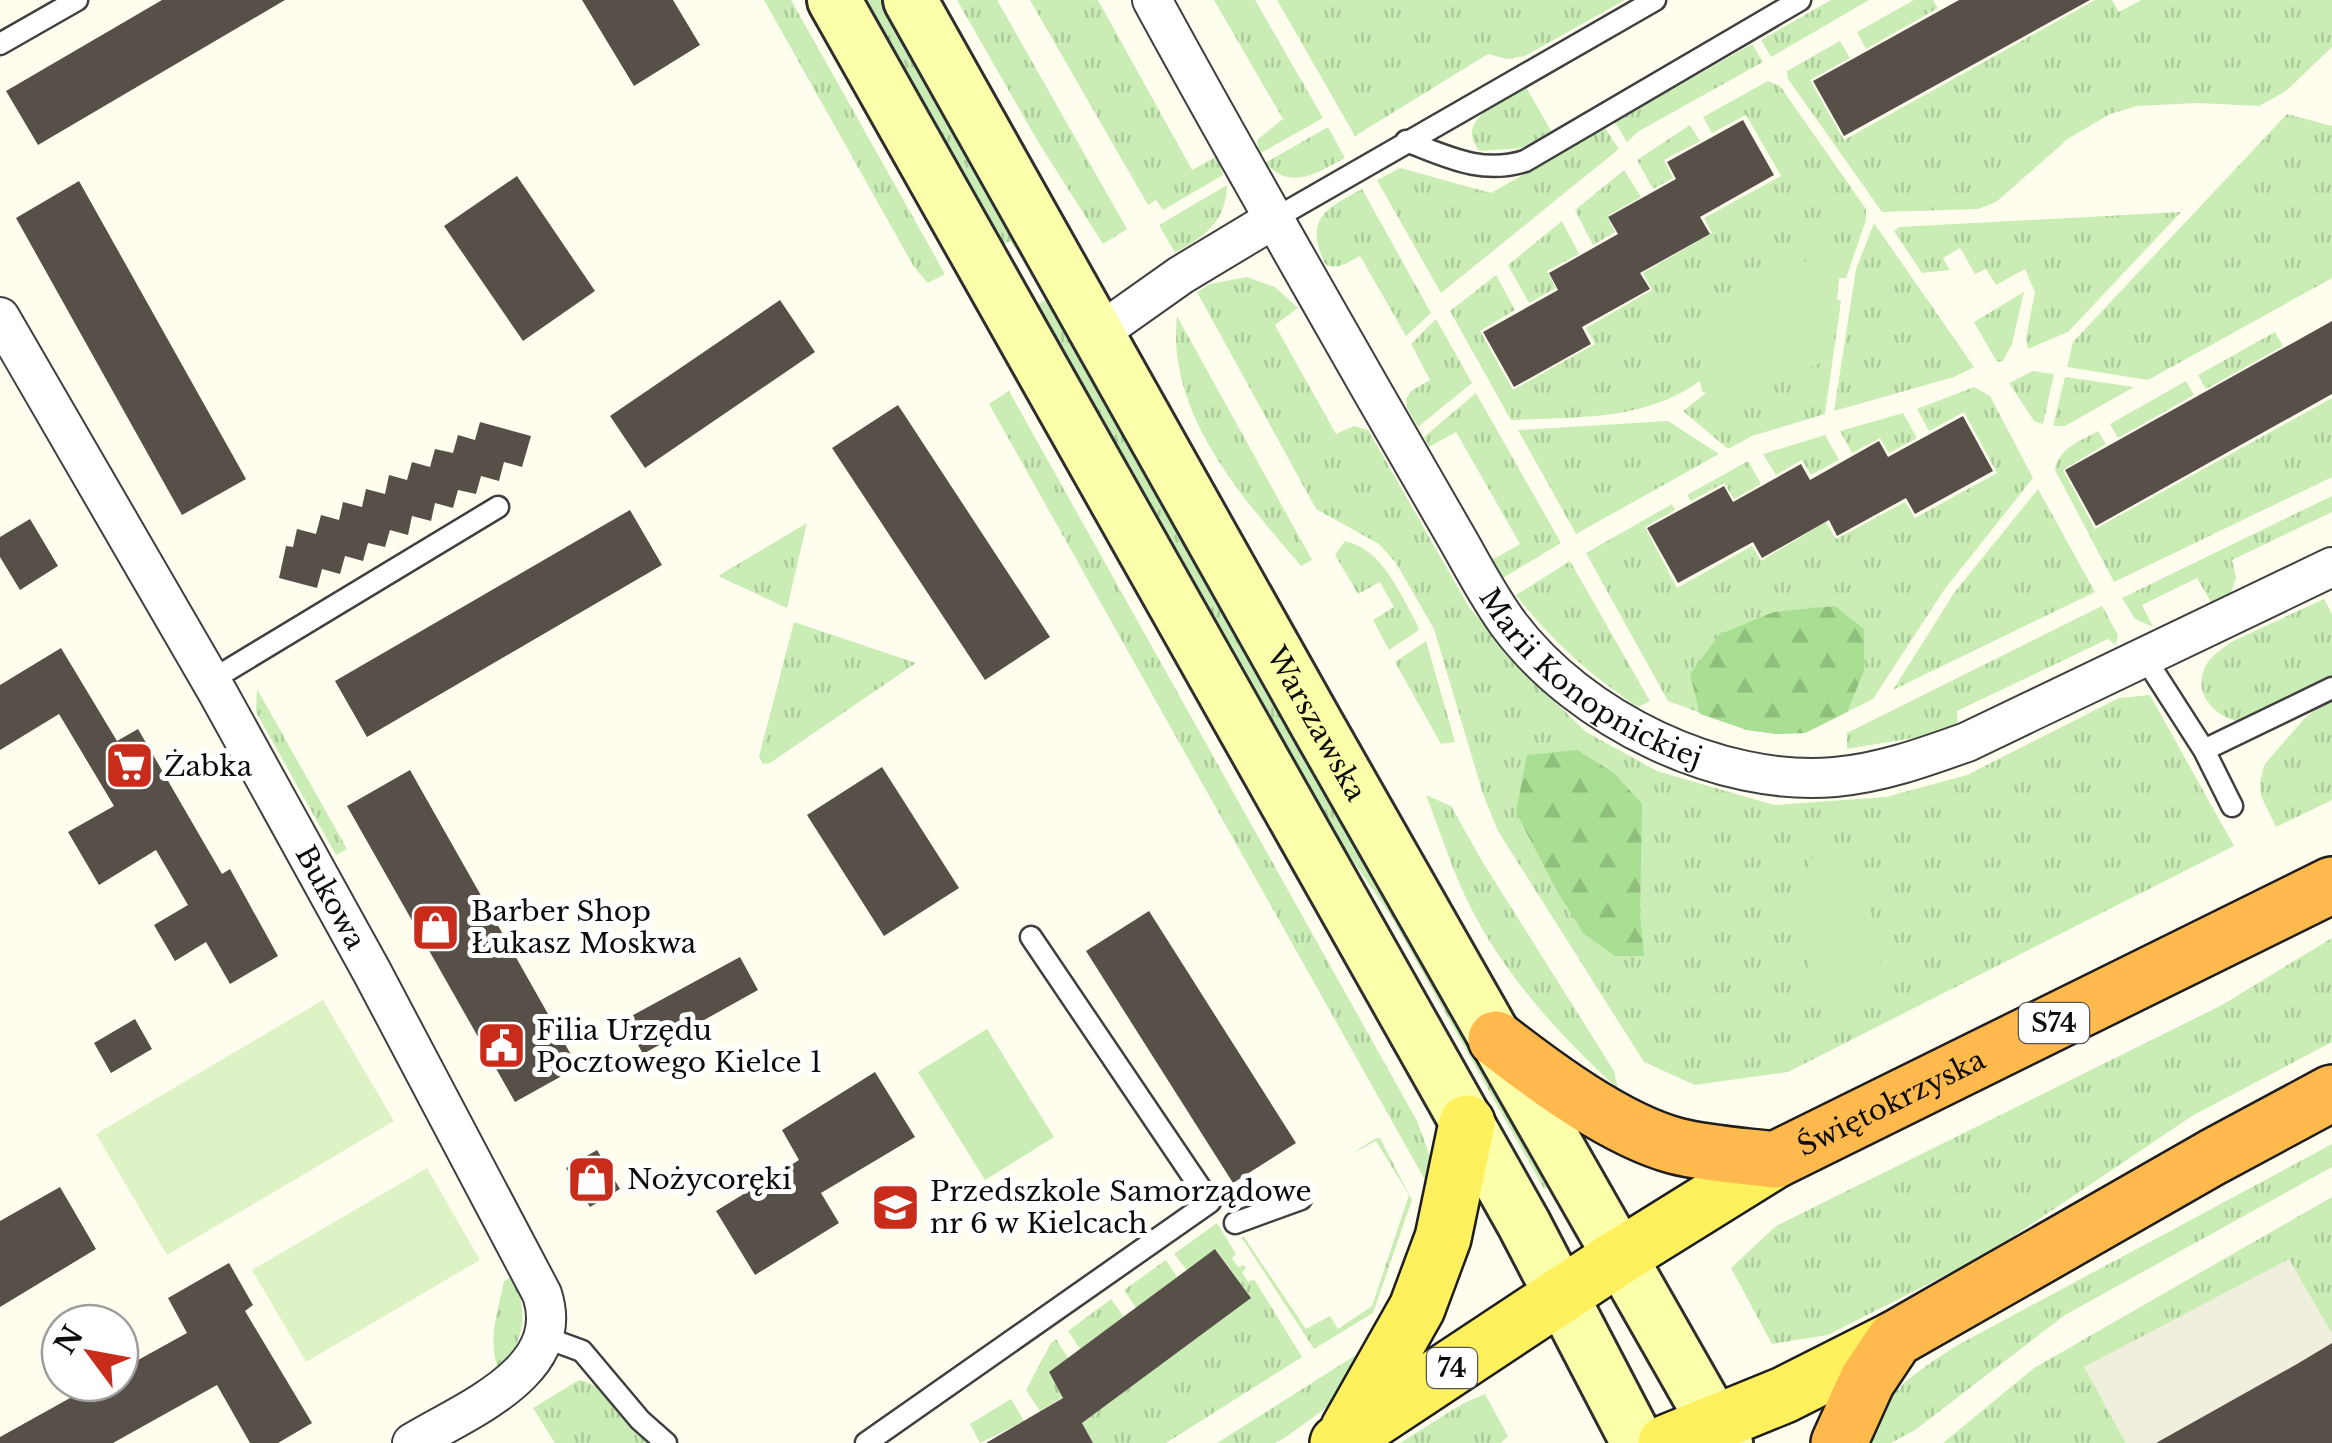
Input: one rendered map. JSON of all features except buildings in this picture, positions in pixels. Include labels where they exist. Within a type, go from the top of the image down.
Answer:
[{"type":"highway","name":"Świętokrzyska","points":[[1775,1160],[2332,886]]},
{"type":"highway","points":[[1496,1039],[1548,1080],[1648,1135],[1700,1151],[1775,1160]]},
{"type":"highway","points":[[1839,1443],[1866,1381],[1895,1339],[2212,1157],[2332,1093]]},
{"type":"main road","points":[[834,0],[1467,1123],[1638,1443]]},
{"type":"main road","name":"Warszawska","points":[[910,0],[1619,1257],[1702,1437]]},
{"type":"main road","points":[[1340,1442],[1396,1348],[1427,1283],[1442,1238],[1467,1123]]},
{"type":"main road","name":"Świętokrzyska","points":[[1619,1257],[1775,1160]]},
{"type":"main road","name":"74","points":[[1340,1442],[1619,1257]]},
{"type":"main road","points":[[1702,1437],[1895,1339]]},
{"type":"street","name":"Marii Konopnickiej","points":[[1152,0],[1510,627],[1568,684],[1634,729],[1724,766],[1792,778],[1837,776],[1910,762],[1968,742],[2332,567]]},
{"type":"street","points":[[1099,334],[1181,275],[1274,219]]},
{"type":"street","name":"Bukowa","points":[[0,317],[210,680],[372,972],[531,1271],[545,1305],[544,1336]]},
{"type":"street","points":[[412,1443],[520,1376],[537,1354],[544,1336]]},
{"type":"lane","points":[[0,44],[77,0]]},
{"type":"lane","points":[[1274,219],[1655,0]]},
{"type":"lane","points":[[1406,141],[1476,166],[1524,161],[1800,0]]},
{"type":"lane","points":[[210,680],[498,507]]},
{"type":"lane","points":[[2145,658],[2204,750],[2232,806]]},
{"type":"lane","points":[[2204,750],[2332,688]]},
{"type":"lane","points":[[866,1443],[1210,1202],[1031,937]]},
{"type":"lane","points":[[1235,1222],[1301,1199]]},
{"type":"lane","points":[[544,1336],[582,1351],[640,1420],[666,1443]]},
{"type":"green space","points":[[764,0],[791,0],[945,274],[928,283],[914,267]]},
{"type":"green space","points":[[853,0],[884,0],[1040,282],[1010,241],[994,250]]},
{"type":"green space","points":[[957,0],[997,0],[1127,229],[1103,244],[1037,140]]},
{"type":"green space","points":[[1030,0],[1098,0],[1192,170],[1218,156],[1223,175],[1163,210],[1156,200],[1148,205]]},
{"type":"green space","points":[[1214,0],[1255,0],[1323,118],[1259,154],[1257,140],[1283,119]]},
{"type":"green space","points":[[1277,0],[1625,0],[1525,56],[1507,59],[1488,54],[1355,136]]},
{"type":"green space","points":[[1831,0],[1869,0],[1771,57],[1761,40]]},
{"type":"green space","points":[[1914,0],[1933,0],[1938,8],[1866,49],[1857,32]]},
{"type":"green space","points":[[2095,0],[2112,0],[2119,12],[2141,0],[2332,0],[2332,47],[2286,91],[2259,106],[2137,106],[2110,114],[2069,138],[1996,202],[1978,209],[1882,212],[1788,79],[1787,71],[1840,41],[1850,58],[1810,80],[1844,140]]},
{"type":"green space","points":[[1752,44],[1763,62],[1639,131],[1627,142],[1615,122]]},
{"type":"green space","points":[[1768,81],[1780,86],[1866,209],[1866,220],[1846,278],[1839,278],[1837,300],[1841,301],[1825,414],[1752,436],[1728,449],[1683,411],[1706,393],[1700,381],[1656,404],[1633,410],[1585,417],[1511,420],[1450,311],[1496,275],[1515,310],[1480,331],[1513,390],[1595,344],[1586,328],[1652,290],[1643,273],[1712,233],[1704,218],[1781,176],[1746,115],[1712,133],[1703,117]]},
{"type":"green space","points":[[1526,87],[1551,131],[1522,148],[1480,151],[1473,140],[1476,121],[1494,105]]},
{"type":"green space","points":[[2287,114],[2332,126],[2332,278],[2148,380],[2067,367],[2073,342]]},
{"type":"green space","points":[[1690,125],[1700,141],[1664,160],[1673,178],[1653,189],[1637,160]]},
{"type":"green space","points":[[1328,127],[1345,158],[1314,174],[1295,178],[1265,163]]},
{"type":"green space","points":[[1605,128],[1619,149],[1441,293],[1377,180],[1400,168],[1491,193]]},
{"type":"green space","points":[[1624,170],[1641,197],[1607,216],[1615,232],[1593,245],[1575,210]]},
{"type":"green space","points":[[1227,185],[1223,209],[1212,227],[1175,253],[1159,225]]},
{"type":"green space","points":[[1362,189],[1431,313],[1406,336],[1360,256],[1335,267],[1325,264],[1319,249],[1317,236],[1322,217]]},
{"type":"green space","points":[[2181,212],[2068,332],[2028,349],[2026,338],[2035,292],[2025,269],[1996,285],[1986,269],[1975,274],[1960,248],[1943,258],[1950,270],[1922,273],[1894,231],[1899,227]]},
{"type":"green space","points":[[1562,221],[1579,254],[1547,271],[1556,288],[1529,303],[1508,265]]},
{"type":"green space","points":[[1874,223],[1974,367],[1954,377],[1834,411],[1856,269]]},
{"type":"green space","points":[[1825,251],[1839,278],[1827,360],[1750,395],[1702,391],[1698,319]]},
{"type":"green space","points":[[1247,277],[1275,287],[1298,308],[1275,325],[1336,434],[1354,426],[1368,430],[1469,607],[1517,665],[1586,732],[1657,771],[1774,805],[1886,797],[1967,775],[2119,698],[2150,695],[2234,846],[1788,1072],[1695,1085],[1644,1062],[1498,831],[1483,794],[1434,629],[1396,563],[1379,544],[1316,509],[1197,292],[1210,284]]},
{"type":"green space","points":[[2024,292],[2012,344],[2003,361],[1997,362],[1974,322]]},
{"type":"green space","points":[[1051,296],[1552,1185],[1544,1189],[1391,916],[1329,826],[1034,307]]},
{"type":"green space","points":[[1177,316],[1312,560],[1301,566],[1233,482],[1196,420],[1183,386],[1177,352]]},
{"type":"green space","points":[[1436,319],[1472,383],[1418,427],[1406,399],[1411,391],[1430,380],[1411,344]]},
{"type":"green space","points":[[2275,332],[2283,346],[2206,389],[2198,375]]},
{"type":"green space","points":[[2033,371],[2054,374],[2043,424],[2034,421],[2009,383]]},
{"type":"green space","points":[[2065,377],[2134,387],[2065,426],[2053,426]]},
{"type":"green space","points":[[2186,381],[2194,395],[2118,438],[2110,424]]},
{"type":"green space","points":[[1974,387],[1990,396],[2033,478],[1944,590],[1873,699],[1805,733],[1776,734],[1747,730],[1668,701],[1586,553],[1672,504],[1675,510],[1645,527],[1677,588],[1752,546],[1761,561],[1826,522],[1836,539],[1905,502],[1915,518],[1997,473],[1964,412],[1929,431],[1917,409]]},
{"type":"green space","points":[[1009,391],[1417,1121],[1431,1159],[1434,1196],[989,404]]},
{"type":"green space","points":[[1476,393],[1561,543],[1503,578],[1492,560],[1520,544],[1456,432],[1429,447],[1424,437]]},
{"type":"green space","points":[[2332,398],[2332,477],[2114,582],[2055,470],[2065,451],[2098,431],[2106,444],[2063,470],[2095,529]]},
{"type":"green space","points":[[1903,413],[1917,438],[1889,453],[1880,438],[1852,453],[1840,431]]},
{"type":"green space","points":[[1668,421],[1719,454],[1576,534],[1518,430]]},
{"type":"green space","points":[[1825,435],[1839,460],[1811,475],[1802,460],[1776,475],[1763,454]]},
{"type":"green space","points":[[1748,461],[1761,484],[1734,499],[1724,483],[1691,501],[1687,495]]},
{"type":"green space","points":[[2038,489],[2095,592],[1893,690],[1954,593]]},
{"type":"green space","points":[[2332,496],[2332,512],[2232,560],[2236,578],[2231,593],[2211,602],[2197,578],[2142,605],[2153,627],[2135,619],[2122,598]]},
{"type":"green space","points":[[807,523],[787,608],[718,576]]},
{"type":"green space","points":[[1345,541],[1379,562],[1416,622],[1419,630],[1389,650],[1373,620],[1394,607],[1380,582],[1358,594],[1335,555]]},
{"type":"green space","points":[[1570,561],[1650,701],[1638,707],[1604,682],[1572,656],[1516,595]]},
{"type":"green space","points":[[2324,599],[2332,614],[2332,680],[2240,722],[2214,709],[2201,685],[2211,659],[2231,642]]},
{"type":"green space","points":[[1835,606],[1864,629],[1864,671],[1847,712],[1805,733],[1776,734],[1747,730],[1700,714],[1690,674],[1720,634],[1774,612]]},
{"type":"green space","points":[[2102,606],[2118,635],[2116,645],[2108,639],[1957,711],[1958,724],[1924,736],[1847,749],[1847,733]]},
{"type":"green space","points":[[794,622],[916,663],[770,763],[763,764],[759,757]]},
{"type":"green space","points":[[1426,641],[1455,742],[1441,744],[1395,662]]},
{"type":"green space","points":[[257,689],[347,849],[336,855],[256,712]]},
{"type":"green space","points":[[2332,696],[2332,800],[2276,827],[2261,796],[2264,765],[2304,719]]},
{"type":"green space","points":[[1577,750],[1614,773],[1642,804],[1640,915],[1644,956],[1615,956],[1584,934],[1516,812],[1527,755]]},
{"type":"green space","points":[[1426,795],[1451,806],[1614,1071],[1618,1089],[1556,1028],[1486,935],[1453,868]]},
{"type":"green space","points":[[1859,846],[1885,986],[1814,999],[1795,894],[1814,855]]},
{"type":"green space","points":[[2332,938],[2332,1042],[2192,1116],[1987,1254],[1828,1335],[1772,1344],[1731,1268],[1776,1226],[2222,1005]]},
{"type":"green space","points":[[323,1000],[394,1121],[167,1255],[96,1134]]},
{"type":"green space","points":[[987,1029],[1054,1137],[985,1180],[918,1072]]},
{"type":"green space","points":[[1380,1138],[1412,1200],[1373,1313],[1314,1349],[1242,1238],[1306,1329],[1330,1316],[1338,1329],[1372,1306],[1409,1195],[1376,1141],[1351,1154]]},
{"type":"green space","points":[[2332,1144],[2332,1167],[2065,1315],[1915,1430],[1891,1443],[1859,1443],[1900,1387],[1956,1346]]},
{"type":"green space","points":[[427,1168],[480,1260],[306,1362],[252,1270]]},
{"type":"green space","points":[[2332,1197],[2332,1334],[2289,1260],[2085,1367],[2126,1443],[1943,1443],[2034,1368]]},
{"type":"green space","points":[[1217,1223],[1236,1254],[1232,1258],[1238,1267],[1246,1268],[1242,1272],[1248,1282],[1254,1279],[1302,1357],[1166,1443],[1093,1443],[1082,1423],[1251,1298],[1216,1249],[1187,1270],[1174,1254]]},
{"type":"green space","points":[[1166,1260],[1177,1277],[1136,1308],[1124,1290]]},
{"type":"green space","points":[[514,1276],[522,1304],[522,1327],[500,1373],[494,1327],[504,1281]]},
{"type":"green space","points":[[1111,1299],[1124,1317],[1080,1349],[1068,1331]]},
{"type":"green space","points":[[1389,1334],[1344,1395],[1283,1439],[1275,1443],[1217,1443]]},
{"type":"green space","points":[[1056,1339],[1068,1358],[1049,1373],[1063,1397],[1040,1411],[1026,1390]]},
{"type":"green space","points":[[579,1380],[609,1397],[647,1443],[555,1443],[533,1408]]},
{"type":"green space","points":[[1485,1394],[1508,1436],[1501,1443],[1400,1443],[1462,1404]]},
{"type":"green space","points":[[1011,1399],[1024,1421],[980,1443],[970,1424]]},
{"type":"shaded area","points":[[2289,1259],[2332,1334],[2332,1343],[2228,1406],[2226,1403],[2156,1443],[2126,1443],[2084,1367]]},
{"type":"place","name":"Żabka","points":[[129,766]]},
{"type":"place","name":"Barber Shop Łukasz Moskwa","points":[[436,927]]},
{"type":"place","name":"Filia Urzędu Pocztowego Kielce 1","points":[[501,1046]]},
{"type":"place","name":"Nożycoręki","points":[[592,1179]]},
{"type":"place","name":"Przedszkole Samorządowe nr 6 w Kielcach","points":[[895,1207]]}]
